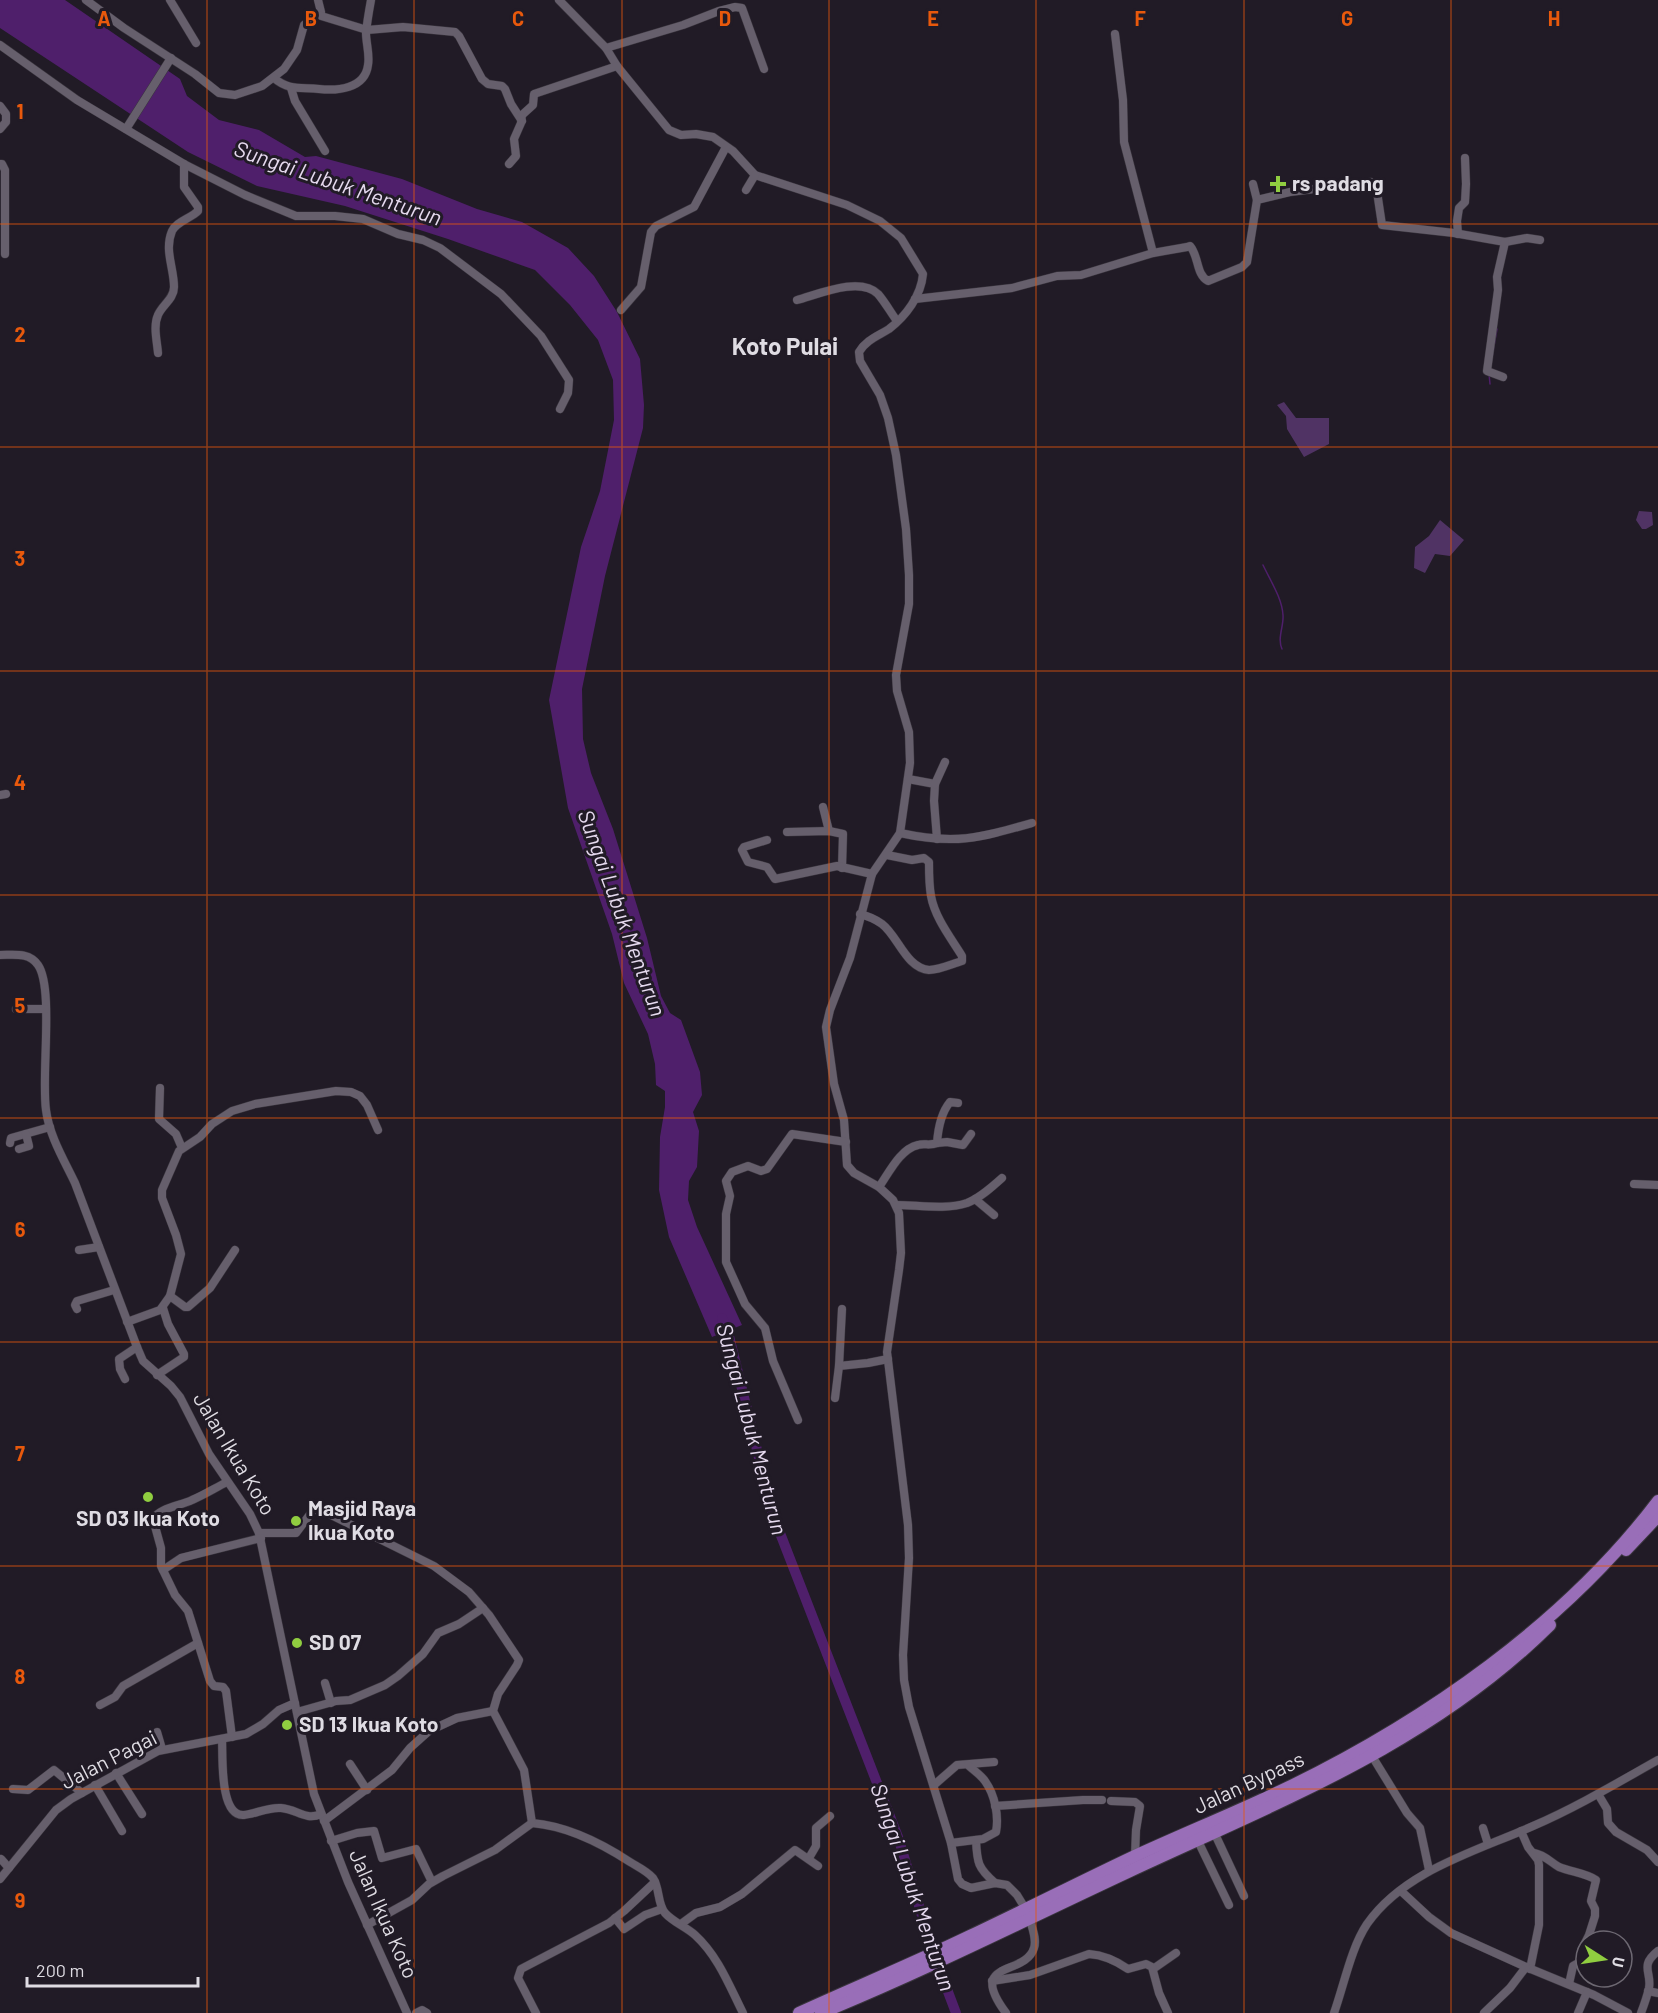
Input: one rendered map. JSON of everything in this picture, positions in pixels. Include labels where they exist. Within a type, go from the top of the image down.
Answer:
[{"type":"highway","name":"Jalan Bypass","points":[[1027,1914],[1198,1841],[1290,1792],[1417,1714],[1514,1646],[1580,1588],[1658,1501]]},
{"type":"highway","name":"Jalan Bypass","points":[[821,2013],[1027,1914],[1135,1856],[1372,1756],[1428,1723],[1475,1691],[1514,1660],[1585,1593],[1658,1516]]},
{"type":"highway","name":"Jalan Bypass","points":[[799,2013],[882,1982]]},
{"type":"street","points":[[86,0],[219,93],[235,95],[262,86],[274,78],[293,58],[304,26],[318,15],[321,9],[318,0]]},
{"type":"street","points":[[170,0],[196,43]]},
{"type":"street","points":[[274,78],[291,88],[333,91],[356,83],[363,77],[368,66],[367,30],[371,0]]},
{"type":"street","points":[[559,0],[606,48],[617,66],[669,130],[681,135],[696,134],[713,137],[739,156],[755,175],[847,205],[880,221],[901,238],[922,272],[922,287],[915,299],[897,321],[864,345],[859,356],[880,395],[888,418],[896,455],[906,529],[909,604],[896,675],[897,691],[909,732],[908,779],[900,833],[872,874],[850,958],[826,1027],[831,1065],[842,1108],[848,1167],[879,1187],[896,1205],[899,1213],[901,1253],[888,1341],[888,1359],[908,1525],[909,1558],[903,1654],[904,1680],[919,1739],[951,1843],[956,1873],[962,1884],[976,1888],[995,1883],[1007,1885],[1017,1895],[1027,1914],[1035,1945],[1031,1954],[996,1974],[992,1982],[1006,2013]]},
{"type":"street","points":[[606,48],[683,25],[719,11],[738,7],[742,8],[764,69]]},
{"type":"street","points":[[318,15],[367,30],[403,27],[455,32],[482,80],[488,84],[505,88],[511,104],[522,121]]},
{"type":"street","points":[[1115,34],[1123,100],[1124,142],[1153,254]]},
{"type":"street","points":[[0,45],[77,100],[128,126],[184,164],[245,195],[296,216],[363,219],[440,248],[501,294],[541,336],[569,380],[566,400],[560,409]]},
{"type":"street","points":[[128,126],[169,60]]},
{"type":"street","points":[[509,164],[517,154],[514,139],[522,121],[522,115],[531,108],[536,92],[617,66]]},
{"type":"street","points":[[291,88],[295,101],[325,151]]},
{"type":"street","points":[[0,106],[4,108],[6,122],[0,129]]},
{"type":"street","points":[[621,310],[641,286],[651,232],[656,226],[694,207],[726,147]]},
{"type":"street","points":[[1458,234],[1459,208],[1465,202],[1465,158]]},
{"type":"street","points":[[0,164],[5,170],[2,229],[4,254]]},
{"type":"street","points":[[158,352],[157,319],[174,289],[168,250],[169,240],[174,227],[198,211],[198,207],[184,187],[184,164]]},
{"type":"street","points":[[746,190],[755,175]]},
{"type":"street","points":[[1257,200],[1290,192],[1371,182],[1376,185],[1382,225],[1504,242],[1527,238],[1540,240]]},
{"type":"street","points":[[915,299],[1012,288],[1057,276],[1081,275],[1190,246],[1194,251],[1203,279],[1208,281],[1242,267],[1247,262],[1257,200],[1253,184]]},
{"type":"street","points":[[1503,377],[1489,373],[1498,290],[1497,277],[1504,242]]},
{"type":"street","points":[[797,300],[851,286],[861,286],[872,290],[879,296],[897,321]]},
{"type":"street","points":[[937,839],[935,784],[945,762]]},
{"type":"street","points":[[908,779],[935,784]]},
{"type":"street","points":[[824,807],[829,831]]},
{"type":"street","points":[[900,833],[937,839],[979,838],[1032,823]]},
{"type":"street","points":[[787,832],[841,832],[844,836],[842,868]]},
{"type":"street","points":[[767,840],[744,847],[742,850],[748,862],[767,867],[775,879],[833,867],[872,874]]},
{"type":"street","points":[[860,914],[885,926],[920,967],[933,970],[962,961],[962,956],[941,922],[931,897],[929,862],[924,858],[912,860],[886,855]]},
{"type":"street","name":"Jalan Ikua Koto","points":[[0,955],[29,956],[40,969],[45,987],[43,1090],[50,1127],[75,1183],[143,1361],[180,1397],[193,1426],[226,1482],[250,1514],[260,1535],[308,1773],[322,1818],[407,2013]]},
{"type":"street","points":[[16,1009],[45,1009]]},
{"type":"street","points":[[159,1088],[159,1119],[176,1134],[182,1148]]},
{"type":"street","points":[[127,1322],[163,1308],[170,1296],[180,1258],[180,1248],[161,1194],[174,1160],[182,1148],[200,1137],[212,1124],[232,1111],[255,1104],[330,1091],[351,1092],[360,1096],[378,1130]]},
{"type":"street","points":[[937,1143],[939,1125],[947,1106],[952,1101],[958,1103]]},
{"type":"street","points":[[10,1143],[11,1138],[50,1127]]},
{"type":"street","points":[[19,1149],[29,1146],[26,1134]]},
{"type":"street","points":[[798,1420],[773,1361],[765,1328],[745,1304],[726,1262],[726,1214],[730,1201],[726,1180],[732,1172],[748,1166],[761,1171],[767,1169],[792,1134],[846,1142]]},
{"type":"street","points":[[879,1187],[907,1150],[920,1144],[933,1145],[947,1142],[963,1145],[970,1134]]},
{"type":"street","points":[[896,1205],[966,1203],[975,1199],[1002,1178]]},
{"type":"street","points":[[1634,1184],[1658,1185]]},
{"type":"street","points":[[975,1199],[994,1215]]},
{"type":"street","points":[[79,1250],[99,1247]]},
{"type":"street","points":[[170,1296],[188,1307],[210,1288],[235,1250]]},
{"type":"street","points":[[77,1310],[75,1305],[77,1301],[114,1290]]},
{"type":"street","points":[[157,1375],[184,1357],[163,1308]]},
{"type":"street","points":[[835,1398],[842,1309]]},
{"type":"street","points":[[124,1379],[119,1359],[137,1347]]},
{"type":"street","points":[[839,1366],[888,1359]]},
{"type":"street","points":[[226,1482],[155,1516],[154,1521],[161,1548],[163,1570],[175,1595],[188,1611],[212,1684],[226,1691],[232,1737]]},
{"type":"street","points":[[163,1570],[176,1560],[189,1555],[260,1535],[296,1533],[317,1508],[434,1566],[469,1592],[483,1608],[519,1660],[498,1694],[493,1711],[524,1770],[532,1823]]},
{"type":"street","name":"Jalan Pagai","points":[[0,1879],[56,1810],[116,1773],[162,1749],[232,1737],[254,1730],[279,1710],[350,1700],[390,1682],[428,1648],[438,1633],[459,1624],[483,1608]]},
{"type":"street","points":[[100,1705],[115,1697],[123,1686],[198,1643]]},
{"type":"street","points":[[325,1683],[331,1703]]},
{"type":"street","points":[[222,1739],[224,1790],[233,1811],[244,1815],[279,1808],[313,1818],[322,1818],[367,1790],[392,1770],[407,1751],[429,1731],[457,1718],[493,1711]]},
{"type":"street","points":[[157,1732],[162,1749]]},
{"type":"street","points":[[1372,1756],[1407,1813],[1420,1828],[1429,1870]]},
{"type":"street","points":[[1334,2013],[1358,1941],[1372,1918],[1388,1900],[1429,1870],[1521,1831],[1598,1794],[1658,1760]]},
{"type":"street","points":[[934,1785],[952,1767],[994,1762]]},
{"type":"street","points":[[350,1764],[367,1790]]},
{"type":"street","points":[[951,1843],[993,1836],[996,1832],[995,1806],[986,1783],[968,1765]]},
{"type":"street","points":[[13,1789],[28,1790],[54,1770],[82,1793]]},
{"type":"street","points":[[116,1773],[142,1814]]},
{"type":"street","points":[[95,1785],[122,1831]]},
{"type":"street","points":[[1598,1794],[1607,1809],[1608,1823],[1616,1832],[1647,1850],[1658,1862]]},
{"type":"street","points":[[995,1806],[1102,1800]]},
{"type":"street","points":[[1111,1801],[1135,1802],[1140,1806],[1135,1856]]},
{"type":"street","points":[[809,1858],[816,1843],[816,1828],[830,1816]]},
{"type":"street","points":[[367,1925],[412,1900],[432,1882],[495,1850],[532,1823],[556,1826],[592,1840],[641,1869],[655,1882],[662,1909],[669,1917],[696,1935],[714,1955],[743,2013]]},
{"type":"street","points":[[1483,1828],[1488,1844]]},
{"type":"street","points":[[332,1841],[357,1833],[374,1831],[382,1858],[416,1849],[432,1882]]},
{"type":"street","points":[[1484,2013],[1528,1968],[1539,1925],[1539,1865],[1521,1831]]},
{"type":"street","points":[[1214,1832],[1244,1896]]},
{"type":"street","points":[[976,1840],[977,1863],[995,1883]]},
{"type":"street","points":[[1198,1841],[1229,1905]]},
{"type":"street","points":[[681,1924],[696,1913],[720,1907],[742,1894],[793,1851],[796,1850],[818,1866]]},
{"type":"street","points":[[1534,1853],[1545,1856],[1562,1868],[1596,1880],[1591,1901],[1595,1913],[1594,1920],[1582,1950],[1580,1963],[1573,1966],[1569,1984]]},
{"type":"street","points":[[2,1859],[9,1868]]},
{"type":"street","points":[[536,2013],[518,1978],[519,1972],[615,1918],[655,1882]]},
{"type":"street","points":[[1401,1891],[1429,1917],[1451,1933],[1587,1992],[1620,2011],[1628,2013]]},
{"type":"street","points":[[615,1918],[624,1929],[645,1915],[662,1909]]},
{"type":"street","points":[[1641,2013],[1648,1991],[1649,1982],[1646,1970],[1652,1957],[1658,1951]]},
{"type":"street","points":[[1153,1969],[1176,1953]]},
{"type":"street","points":[[992,1982],[1030,1975],[1089,1954],[1107,1957],[1128,1969],[1146,1964],[1153,1969],[1159,1993],[1168,2013]]},
{"type":"street","points":[[1648,1991],[1658,1993]]},
{"type":"street","points":[[1578,2013],[1587,1992]]},
{"type":"street","points":[[416,2013],[422,2010],[427,2013]]},
{"type":"shaded area","points":[[1284,402],[1296,418],[1329,418],[1329,444],[1304,457],[1287,429],[1286,416],[1277,405]]},
{"type":"shaded area","points":[[1639,511],[1652,512],[1653,525],[1642,529],[1636,520]]},
{"type":"shaded area","points":[[1440,520],[1464,540],[1450,556],[1435,554],[1425,573],[1414,568],[1415,547],[1429,536]]},
{"type":"water","points":[[0,0],[65,0],[180,79],[187,96],[219,120],[259,130],[305,157],[316,156],[402,179],[477,209],[522,222],[568,248],[594,276],[617,312],[640,359],[644,405],[643,428],[605,576],[582,689],[583,739],[591,773],[613,829],[647,938],[661,996],[670,1013],[681,1020],[700,1072],[702,1095],[693,1112],[699,1131],[697,1167],[689,1181],[688,1200],[697,1227],[742,1325],[712,1337],[669,1237],[659,1190],[660,1137],[665,1091],[656,1085],[655,1064],[648,1034],[624,983],[612,934],[568,808],[549,700],[581,547],[600,491],[614,420],[613,380],[598,340],[570,305],[535,270],[345,206],[257,186],[188,152],[0,28]]},
{"type":"waterway","points":[[1492,357],[1497,329]]},
{"type":"waterway","points":[[1489,374],[1490,384]]},
{"type":"waterway","points":[[1263,565],[1282,609],[1280,641],[1282,649]]},
{"type":"waterway","name":"Sungai Lubuk Menturun","points":[[722,1318],[727,1328],[773,1515],[898,1837],[933,1952],[956,2013]]},
{"type":"place","name":"rs padang","points":[[1278,184]]},
{"type":"place","name":"SD 03 Ikua Koto","points":[[148,1497]]},
{"type":"place","name":"Masjid Raya Ikua Koto","points":[[296,1521]]},
{"type":"place","name":"SD 07","points":[[297,1643]]},
{"type":"place","name":"SD 13 Ikua Koto","points":[[287,1725]]},
{"type":"district","name":"Koto Pulai","points":[[785,347]]}]
